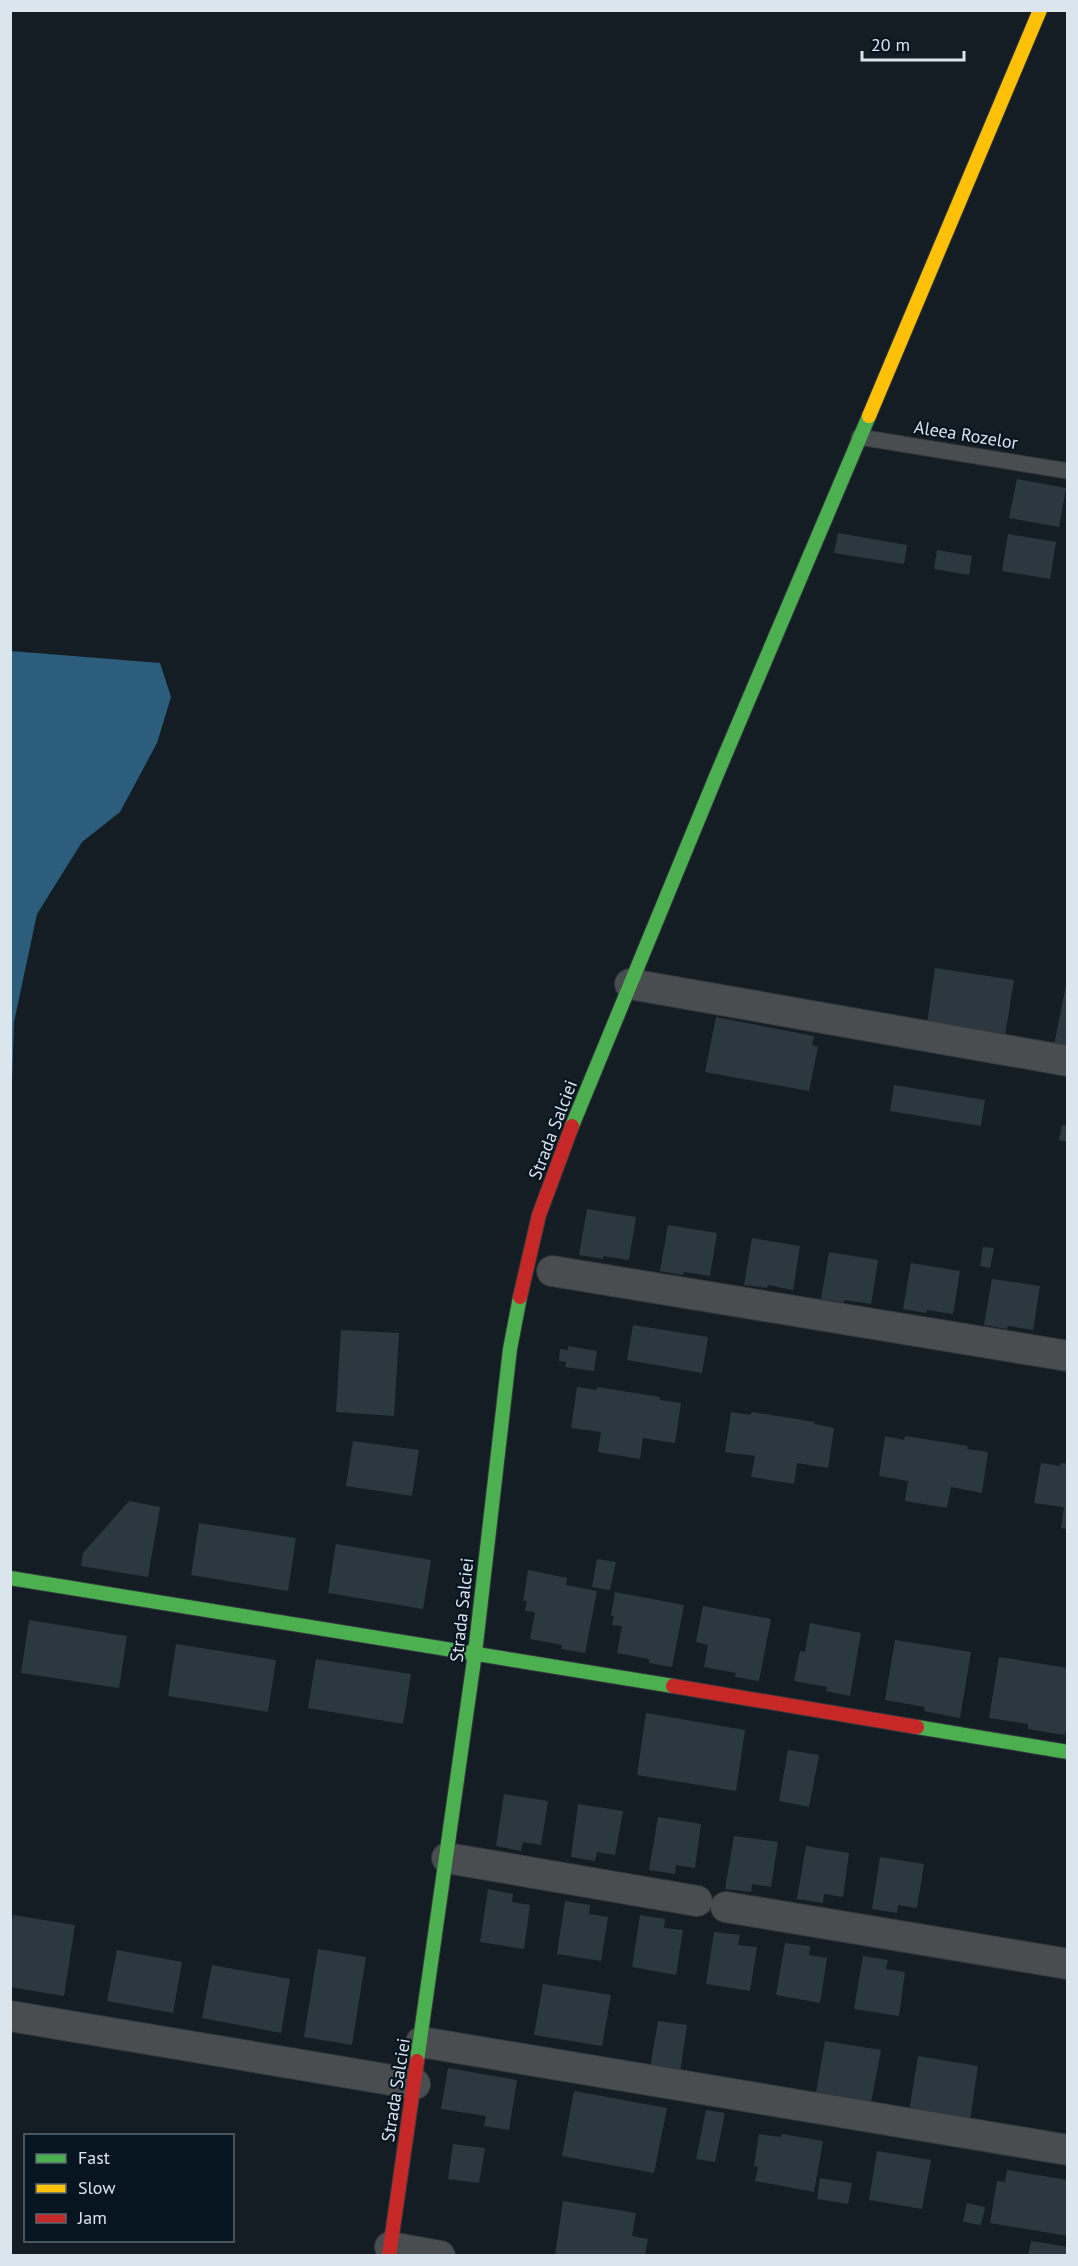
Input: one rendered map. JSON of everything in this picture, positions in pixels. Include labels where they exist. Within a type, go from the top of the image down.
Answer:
[{"type":"street","name":"Strada Salciei","points":[[390,2251],[475,1653],[510,1349],[524,1274],[539,1215],[630,984],[1040,10]]},
{"type":"street","points":[[630,984],[1068,1061]]},
{"type":"street","points":[[552,1271],[1068,1356]]},
{"type":"street","points":[[10,1578],[1068,1752]]},
{"type":"street","points":[[447,1858],[697,1901]]},
{"type":"street","points":[[726,1907],[1068,1964]]},
{"type":"street","points":[[10,2016],[415,2084]]},
{"type":"street","points":[[421,2042],[1068,2150]]},
{"type":"street","points":[[390,2251],[440,2256]]},
{"type":"lane","name":"Aleea Rozelor","points":[[859,438],[1068,471]]},
{"type":"water","points":[[11,651],[160,663],[171,697],[157,743],[120,812],[82,842],[37,914],[14,1022],[11,1111]]},
{"type":"building","points":[[1017,479],[1066,488],[1059,527],[1009,518]]},
{"type":"building","points":[[838,533],[907,545],[904,564],[834,553]]},
{"type":"building","points":[[1008,534],[1056,542],[1050,579],[1002,571]]},
{"type":"building","points":[[937,550],[972,556],[969,575],[934,569]]},
{"type":"building","points":[[935,968],[1014,980],[1005,1036],[927,1024]]},
{"type":"building","points":[[1066,985],[1068,985],[1068,1048],[1054,1045]]},
{"type":"building","points":[[716,1017],[814,1036],[812,1045],[818,1047],[809,1091],[705,1072]]},
{"type":"building","points":[[894,1085],[985,1100],[981,1126],[890,1111]]},
{"type":"building","points":[[1062,1125],[1068,1126],[1068,1142],[1059,1140]]},
{"type":"building","points":[[587,1209],[636,1217],[629,1260],[579,1255]]},
{"type":"building","points":[[668,1225],[717,1233],[710,1276],[660,1271]]},
{"type":"building","points":[[752,1238],[800,1246],[793,1290],[768,1285],[767,1288],[744,1285]]},
{"type":"building","points":[[983,1247],[994,1248],[990,1268],[980,1266]]},
{"type":"building","points":[[829,1252],[878,1260],[871,1304],[821,1299]]},
{"type":"building","points":[[911,1263],[960,1271],[953,1314],[903,1309]]},
{"type":"building","points":[[992,1279],[1040,1286],[1033,1330],[984,1325]]},
{"type":"building","points":[[633,1325],[708,1337],[702,1373],[627,1360]]},
{"type":"building","points":[[341,1330],[399,1333],[394,1416],[336,1412]]},
{"type":"building","points":[[568,1346],[597,1351],[594,1371],[565,1367],[566,1362],[559,1361],[560,1349],[568,1350]]},
{"type":"building","points":[[577,1387],[597,1390],[597,1387],[660,1397],[660,1400],[681,1403],[675,1443],[643,1438],[640,1459],[598,1452],[601,1432],[571,1428]]},
{"type":"building","points":[[731,1412],[750,1415],[752,1412],[815,1422],[814,1424],[834,1428],[828,1468],[797,1463],[794,1484],[751,1477],[755,1456],[725,1452]]},
{"type":"building","points":[[885,1436],[904,1440],[905,1436],[968,1446],[967,1449],[988,1452],[982,1493],[951,1487],[947,1508],[905,1501],[908,1481],[879,1476]]},
{"type":"building","points":[[353,1441],[419,1450],[412,1496],[346,1486]]},
{"type":"building","points":[[1041,1463],[1060,1466],[1061,1463],[1068,1464],[1068,1529],[1061,1528],[1064,1507],[1034,1503]]},
{"type":"building","points":[[129,1501],[160,1507],[148,1577],[81,1566],[83,1553]]},
{"type":"building","points":[[199,1523],[296,1538],[288,1591],[191,1575]]},
{"type":"building","points":[[336,1544],[431,1560],[423,1609],[328,1593]]},
{"type":"building","points":[[597,1559],[616,1562],[610,1590],[592,1587]]},
{"type":"building","points":[[528,1570],[567,1578],[566,1585],[597,1591],[585,1653],[561,1649],[562,1645],[530,1639],[535,1612],[525,1611],[527,1601],[523,1601]]},
{"type":"building","points":[[615,1592],[684,1605],[672,1667],[649,1663],[649,1659],[617,1653],[622,1626],[612,1625],[614,1616],[611,1616]]},
{"type":"building","points":[[703,1606],[771,1619],[759,1681],[735,1677],[736,1673],[704,1667],[708,1645],[696,1642]]},
{"type":"building","points":[[29,1620],[127,1636],[119,1688],[21,1673]]},
{"type":"building","points":[[810,1623],[861,1633],[850,1696],[826,1691],[827,1687],[794,1681],[800,1651],[805,1652]]},
{"type":"building","points":[[895,1640],[971,1652],[960,1718],[924,1711],[925,1707],[885,1700]]},
{"type":"building","points":[[176,1644],[276,1660],[268,1712],[168,1696]]},
{"type":"building","points":[[999,1657],[1068,1668],[1068,1718],[1065,1735],[1028,1729],[1028,1724],[989,1718]]},
{"type":"building","points":[[316,1659],[411,1674],[403,1724],[308,1708]]},
{"type":"building","points":[[646,1713],[745,1730],[736,1791],[637,1775]]},
{"type":"building","points":[[788,1750],[819,1755],[809,1807],[779,1801]]},
{"type":"building","points":[[504,1794],[548,1801],[541,1845],[523,1842],[521,1851],[496,1846]]},
{"type":"building","points":[[578,1804],[623,1811],[615,1855],[597,1852],[595,1861],[571,1857]]},
{"type":"building","points":[[658,1817],[701,1824],[695,1868],[676,1865],[675,1874],[649,1870]]},
{"type":"building","points":[[734,1836],[778,1842],[771,1887],[752,1884],[751,1892],[725,1889]]},
{"type":"building","points":[[806,1846],[849,1853],[843,1897],[824,1894],[823,1903],[797,1899]]},
{"type":"building","points":[[880,1857],[924,1864],[917,1908],[898,1905],[897,1913],[872,1909]]},
{"type":"building","points":[[488,1889],[513,1894],[512,1902],[530,1905],[524,1949],[480,1942]]},
{"type":"building","points":[[565,1901],[590,1905],[589,1914],[608,1917],[601,1961],[557,1954]]},
{"type":"building","points":[[13,1915],[75,1925],[64,1996],[10,1987],[10,1933]]},
{"type":"building","points":[[640,1915],[665,1919],[664,1928],[683,1930],[676,1975],[632,1967]]},
{"type":"building","points":[[714,1932],[740,1935],[738,1945],[757,1947],[750,1991],[706,1984]]},
{"type":"building","points":[[785,1943],[810,1946],[809,1955],[827,1958],[820,2003],[776,1995]]},
{"type":"building","points":[[318,1949],[366,1957],[352,2045],[304,2037]]},
{"type":"building","points":[[117,1950],[182,1962],[173,2013],[107,2001]]},
{"type":"building","points":[[863,1956],[888,1960],[886,1969],[905,1972],[899,2016],[854,2009]]},
{"type":"building","points":[[212,1965],[290,1979],[281,2033],[202,2018]]},
{"type":"building","points":[[543,1984],[611,1995],[602,2046],[534,2035]]},
{"type":"building","points":[[658,2021],[687,2025],[680,2073],[650,2068]]},
{"type":"building","points":[[825,2041],[881,2050],[871,2103],[816,2093]]},
{"type":"building","points":[[918,2056],[978,2066],[970,2121],[909,2112]]},
{"type":"building","points":[[448,2068],[517,2080],[509,2130],[484,2126],[486,2116],[441,2109]]},
{"type":"building","points":[[574,2091],[667,2108],[654,2173],[562,2156]]},
{"type":"building","points":[[706,2110],[725,2113],[715,2162],[696,2159]]},
{"type":"building","points":[[759,2134],[781,2137],[782,2134],[823,2141],[814,2192],[755,2181],[758,2167],[754,2166]]},
{"type":"building","points":[[453,2144],[485,2148],[479,2183],[448,2179]]},
{"type":"building","points":[[877,2151],[931,2160],[922,2209],[869,2200]]},
{"type":"building","points":[[1007,2170],[1068,2180],[1068,2236],[990,2223],[997,2181],[1005,2182]]},
{"type":"building","points":[[820,2178],[852,2183],[848,2204],[817,2199]]},
{"type":"building","points":[[563,2201],[636,2213],[632,2236],[648,2239],[645,2256],[555,2256]]},
{"type":"building","points":[[967,2203],[985,2207],[981,2225],[963,2222]]},
{"type":"building","points":[[1031,2241],[1068,2247],[1068,2256],[1028,2256]]},
{"type":"traffic: fast","points":[[572,1126],[717,774],[869,416]]},
{"type":"traffic: fast","points":[[417,2061],[475,1653],[510,1349],[520,1297]]},
{"type":"traffic: fast","points":[[10,1578],[673,1686]]},
{"type":"traffic: fast","points":[[917,1727],[1068,1752]]},
{"type":"traffic: slow","points":[[869,416],[1040,10]]},
{"type":"traffic: jam","points":[[520,1297],[539,1215],[572,1126]]},
{"type":"traffic: jam","points":[[673,1686],[917,1727]]},
{"type":"traffic: jam","points":[[389,2256],[417,2061]]}]
